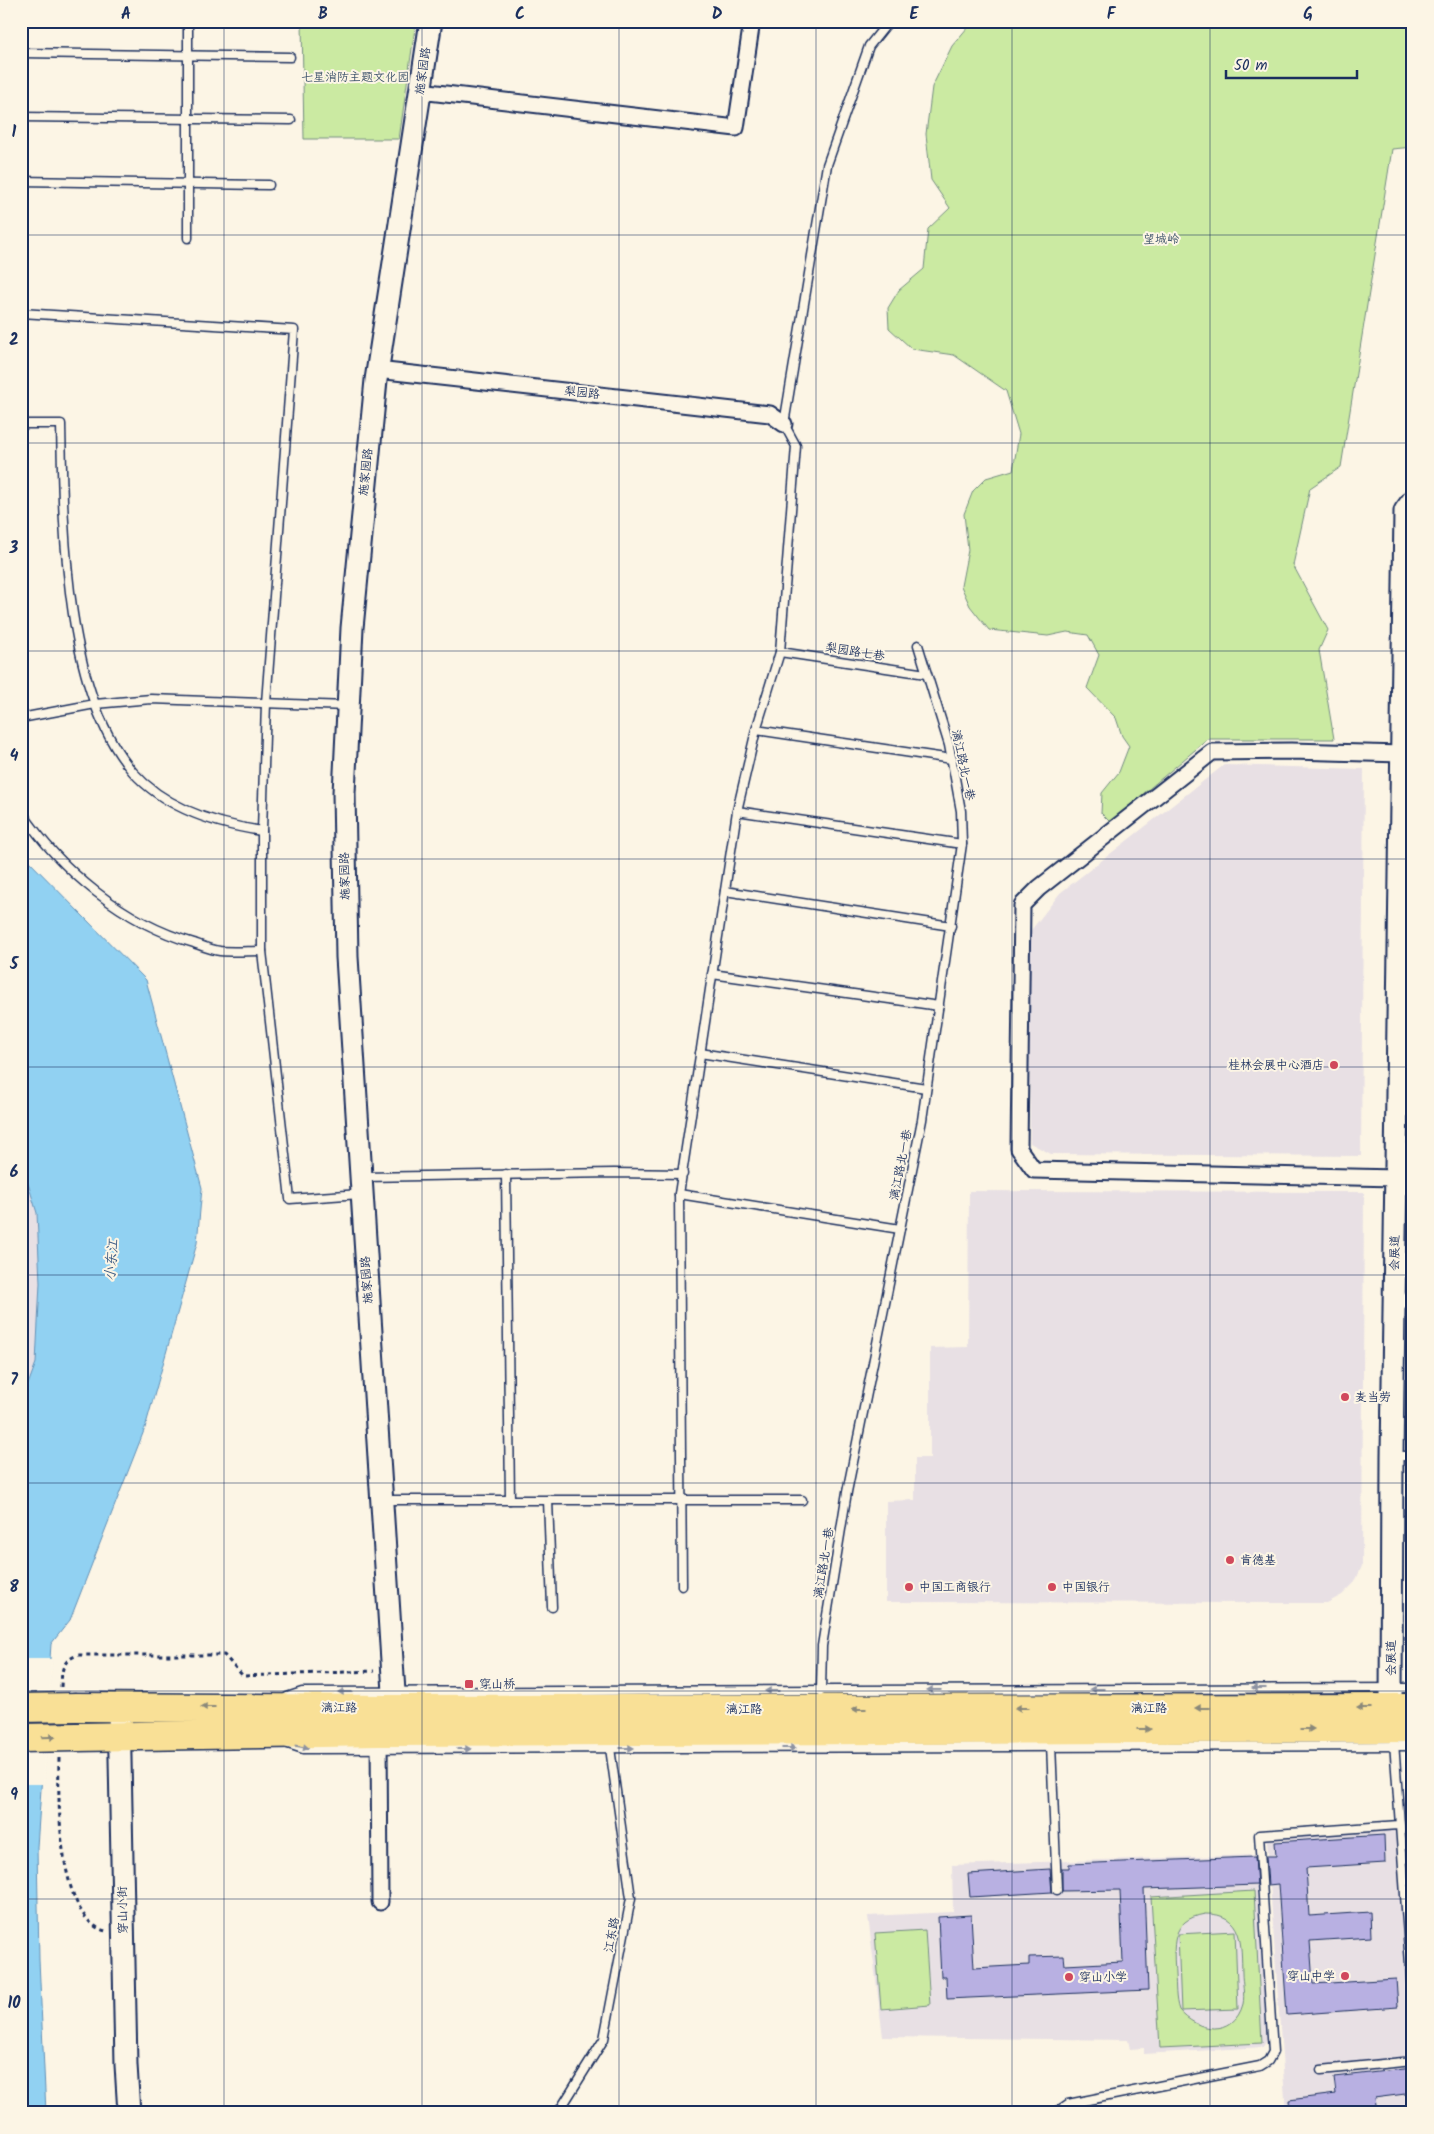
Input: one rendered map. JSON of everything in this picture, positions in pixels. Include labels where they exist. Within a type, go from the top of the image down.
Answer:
[{"type":"highway","name":"漓江路","points":[[21,1708],[119,1707],[256,1720],[1397,1718]]},
{"type":"highway","name":"漓江路","points":[[21,1738],[118,1736],[256,1720]]},
{"type":"street","name":"施家园路","points":[[385,1720],[381,1500],[345,912],[344,793],[353,609],[377,370],[431,21]]},
{"type":"street","points":[[420,91],[736,128],[752,21]]},
{"type":"street","name":"梨园路","points":[[377,370],[770,414],[784,424]]},
{"type":"street","name":"会展道","points":[[1397,1718],[1402,1456],[1394,1318],[1396,1178],[1406,956],[1402,754],[1405,511],[1413,500]]},
{"type":"street","points":[[1396,1178],[1034,1170],[1019,1150],[1022,905],[1039,888],[1212,752],[1291,751],[1402,754]]},
{"type":"street","name":"穿山小街","points":[[119,1707],[118,1736],[129,2113]]},
{"type":"street","points":[[380,1902],[385,1720]]},
{"type":"lane","points":[[188,21],[188,238]]},
{"type":"lane","points":[[682,1586],[679,1194],[737,811],[756,730],[780,652],[796,446],[784,424],[827,165],[869,46],[889,21]]},
{"type":"lane","points":[[21,53],[290,57]]},
{"type":"lane","points":[[21,117],[291,120]]},
{"type":"lane","points":[[21,180],[269,185]]},
{"type":"lane","points":[[21,313],[294,330],[266,703],[262,831],[262,951],[290,1200],[361,1186],[506,1174],[683,1174]]},
{"type":"lane","points":[[21,424],[61,424],[64,516],[70,597],[76,633],[95,704],[111,743],[134,773],[161,795],[192,814],[228,826],[262,831]]},
{"type":"lane","name":"漓江路北一巷","points":[[821,1691],[822,1646],[847,1492],[900,1229],[926,1088],[962,844],[961,812],[952,759],[918,645]]},
{"type":"lane","name":"梨园路七巷","points":[[780,652],[926,674]]},
{"type":"lane","points":[[21,718],[95,704],[151,699],[347,706]]},
{"type":"lane","points":[[756,730],[952,759]]},
{"type":"lane","points":[[21,811],[49,847],[108,901],[138,920],[179,939],[219,951],[262,951]]},
{"type":"lane","points":[[737,811],[962,844]]},
{"type":"lane","points":[[725,890],[951,926]]},
{"type":"lane","points":[[712,974],[939,1006]]},
{"type":"lane","points":[[700,1053],[926,1088]]},
{"type":"lane","points":[[506,1174],[510,1500]]},
{"type":"lane","points":[[679,1194],[900,1229]]},
{"type":"lane","points":[[1394,1318],[1413,1288]]},
{"type":"lane","points":[[381,1500],[802,1500]]},
{"type":"lane","points":[[548,1500],[552,1607]]},
{"type":"lane","points":[[1413,1688],[1397,1718],[1399,1825],[1413,2006]]},
{"type":"lane","points":[[385,1720],[821,1691],[1050,1719]]},
{"type":"lane","points":[[256,1720],[302,1692],[385,1720],[610,1748],[1050,1719],[1397,1718]]},
{"type":"lane","points":[[1397,1718],[1413,1746]]},
{"type":"lane","points":[[1050,1719],[1057,1890]]},
{"type":"lane","name":"江东路","points":[[558,2113],[604,2038],[631,1898],[610,1748]]},
{"type":"lane","points":[[1055,2113],[1068,2104],[1265,2064],[1272,2052],[1259,1835],[1399,1825]]},
{"type":"lane","points":[[1321,2070],[1413,2061]]},
{"type":"shaded area","points":[[1224,765],[1364,769],[1361,1156],[1051,1154],[1030,1143],[1029,933],[1060,893]]},
{"type":"shaded area","points":[[21,1161],[37,1213],[40,1283],[36,1363],[21,1403]]},
{"type":"shaded area","points":[[969,1191],[1364,1192],[1362,1566],[1355,1582],[1342,1595],[1327,1603],[886,1602],[886,1501],[915,1500],[915,1458],[930,1458],[930,1348],[968,1347]]},
{"type":"shaded area","name":"穿山中学","points":[[1413,1828],[1413,2113],[1286,2113],[1267,1839]]},
{"type":"shaded area","name":"穿山小学","points":[[1255,1855],[1267,2040],[1263,2047],[1144,2054],[1144,2048],[1130,2049],[1128,2040],[883,2037],[868,1916],[953,1912],[952,1865]]},
{"type":"green space","name":"七星消防主题文化园","points":[[302,21],[416,21],[399,139],[304,139]]},
{"type":"green space","name":"望城岭","points":[[973,21],[1413,21],[1413,147],[1392,149],[1341,467],[1310,488],[1293,565],[1328,630],[1319,650],[1334,739],[1208,739],[1110,822],[1101,813],[1102,793],[1119,772],[1129,746],[1122,736],[1116,718],[1087,688],[1099,655],[1088,635],[1067,632],[1048,636],[989,630],[970,606],[961,586],[968,550],[964,514],[973,491],[986,478],[1013,470],[1019,434],[1006,391],[954,355],[912,349],[889,328],[888,308],[899,290],[924,269],[928,229],[950,208],[931,180],[926,134],[932,87],[952,46]]},
{"type":"green space","points":[[1254,1891],[1262,2043],[1160,2048],[1151,1897]],"holes":[[[1205,1914],[1218,1915],[1234,1925],[1238,1933],[1244,1997],[1238,2015],[1232,2022],[1224,2027],[1214,2028],[1195,2023],[1179,2010],[1176,1997],[1174,1954],[1176,1936],[1179,1928],[1185,1922],[1193,1917]]]},
{"type":"green space","points":[[925,1930],[930,2005],[881,2009],[875,1933]]},
{"type":"green space","points":[[1235,1931],[1238,2009],[1181,2011],[1178,1934]]},
{"type":"water","name":"小东江","points":[[21,853],[146,980],[202,1188],[197,1243],[145,1428],[70,1620],[51,1644],[37,1847],[39,1960],[46,2113],[21,2113],[21,1403],[36,1363],[40,1283],[37,1213],[21,1161]]},
{"type":"pier","points":[[21,1659],[52,1659],[44,1784],[21,1784]]},
{"type":"building","points":[[1384,1835],[1385,1863],[1306,1868],[1309,1916],[1370,1912],[1371,1937],[1310,1941],[1313,1984],[1396,1979],[1398,2007],[1287,2015],[1278,1884],[1268,1885],[1266,1856],[1276,1856],[1275,1842]]},
{"type":"building","points":[[1255,1857],[1257,1885],[1144,1889],[1148,1990],[947,1999],[946,1977],[941,1977],[938,1917],[971,1915],[974,1968],[1029,1965],[1029,1957],[1064,1956],[1065,1965],[1123,1962],[1120,1890],[1062,1891],[1062,1868],[1069,1868],[1069,1864]]},
{"type":"building","points":[[1050,1869],[1052,1892],[970,1897],[968,1874]]},
{"type":"building","points":[[1413,2068],[1413,2093],[1374,2098],[1376,2113],[1290,2113],[1289,2100],[1336,2094],[1334,2077]]},
{"type":"place","name":"桂林会展中心酒店","points":[[1334,1065]]},
{"type":"place","name":"麦当劳","points":[[1345,1397]]},
{"type":"place","name":"肯德基","points":[[1230,1560]]},
{"type":"place","name":"中国工商银行","points":[[909,1587]]},
{"type":"place","name":"中国银行","points":[[1052,1587]]},
{"type":"place","name":"穿山桥","points":[[469,1684]]},
{"type":"place","name":"穿山中学","points":[[1345,1976]]},
{"type":"place","name":"穿山小学","points":[[1069,1977]]}]
